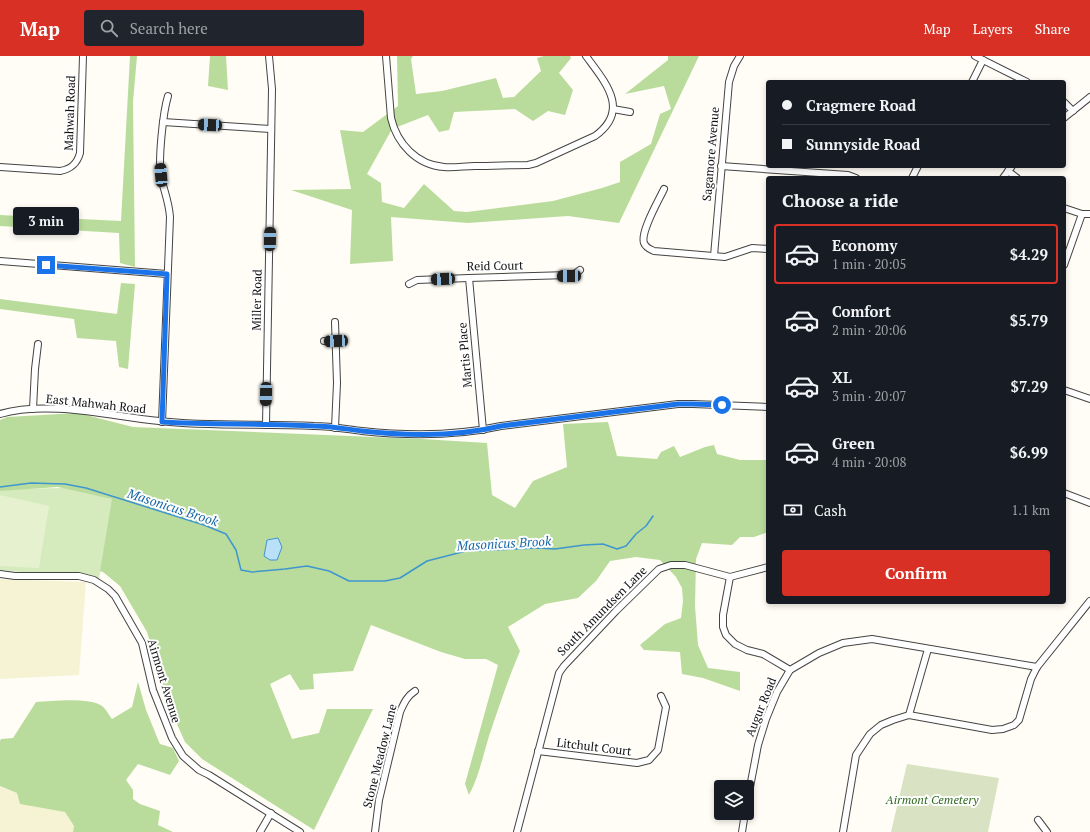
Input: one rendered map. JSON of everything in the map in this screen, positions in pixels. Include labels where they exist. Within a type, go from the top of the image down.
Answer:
[{"type":"street","name":"Mahwah Road","points":[[0,167],[60,171],[69,168],[76,162],[80,153],[83,56]]},
{"type":"street","name":"Miller Road","points":[[266,425],[272,89],[269,56]]},
{"type":"street","points":[[386,56],[391,118],[396,134],[411,153],[422,161],[434,165],[451,167],[528,165],[536,163],[595,136],[605,128],[609,122],[612,109],[612,98],[608,85],[586,56]]},
{"type":"street","name":"Sagamore Avenue","points":[[714,256],[729,82],[734,66],[740,56]]},
{"type":"street","points":[[974,56],[1023,80]]},
{"type":"street","points":[[973,80],[983,60]]},
{"type":"street","points":[[162,422],[169,209],[160,165],[163,122],[168,96]]},
{"type":"street","points":[[1066,116],[1090,97]]},
{"type":"street","points":[[1066,104],[1073,110]]},
{"type":"street","points":[[612,109],[630,112]]},
{"type":"street","points":[[163,122],[271,129]]},
{"type":"street","points":[[722,166],[848,176]]},
{"type":"street","points":[[664,189],[643,237],[644,243],[648,248],[654,251],[725,257],[752,248],[766,249]]},
{"type":"street","points":[[1066,209],[1082,214],[1090,214]]},
{"type":"street","points":[[1066,259],[1082,214]]},
{"type":"street","points":[[0,261],[167,274]]},
{"type":"street","name":"Reid Court","points":[[409,284],[417,280],[569,276],[580,270]]},
{"type":"street","name":"Martis Place","points":[[468,278],[483,430]]},
{"type":"street","points":[[335,322],[337,383],[335,428]]},
{"type":"street","points":[[324,341],[336,341]]},
{"type":"street","points":[[33,409],[34,369],[38,344]]},
{"type":"street","points":[[1066,391],[1090,399]]},
{"type":"street","name":"East Mahwah Road","points":[[0,414],[14,410],[61,409],[162,422],[315,426],[418,435],[483,430],[501,426],[678,404],[766,406]]},
{"type":"street","points":[[1066,494],[1090,503]]},
{"type":"street","name":"South Amundsen Lane","points":[[518,832],[559,673],[564,666],[616,611],[659,569],[671,565],[685,566],[730,577]]},
{"type":"street","points":[[766,568],[730,577],[723,615],[723,627],[726,635],[735,644],[747,650],[763,654],[790,670]]},
{"type":"street","name":"Airmont Avenue","points":[[0,574],[15,576],[79,576],[94,580],[108,589],[115,596],[142,643],[156,701],[167,730],[183,756],[199,770],[300,832]]},
{"type":"street","points":[[843,832],[856,755],[870,734],[881,725],[909,715],[992,730],[1003,729],[1014,725],[1019,720],[1031,678],[1037,667],[1090,601]]},
{"type":"street","name":"Augur Road","points":[[751,780],[758,745],[766,719],[777,692],[790,670],[819,653],[843,643],[872,640],[1037,667]]},
{"type":"street","points":[[909,715],[928,649]]},
{"type":"street","name":"Stone Meadow Lane","points":[[375,832],[379,800],[400,712],[410,694],[415,691]]},
{"type":"street","name":"Litchult Court","points":[[538,751],[637,763],[649,760],[658,750],[665,715],[666,706],[661,696]]},
{"type":"street","points":[[260,832],[271,813]]},
{"type":"street","points":[[742,832],[744,820]]},
{"type":"street","points":[[1038,820],[1047,832]]},
{"type":"shaded area","points":[[0,579],[86,582],[79,675],[0,679]]},
{"type":"shaded area","points":[[0,786],[65,812],[74,826],[73,832],[0,832]]},
{"type":"green space","points":[[130,56],[137,56],[133,102],[135,267],[120,263],[119,233],[0,226],[0,215],[121,221]]},
{"type":"green space","points":[[210,56],[226,56],[228,90],[208,86]]},
{"type":"green space","points":[[397,56],[413,56],[411,59],[416,94],[442,91],[496,78],[503,98],[514,97],[541,71],[537,58],[544,56],[570,56],[571,58],[559,73],[573,90],[565,115],[548,111],[533,121],[515,109],[454,112],[449,130],[439,132],[428,115],[392,129],[367,174],[381,183],[382,202],[404,208],[424,184],[454,211],[467,212],[553,201],[620,182],[620,162],[651,144],[660,114],[671,109],[664,86],[625,94],[668,60],[668,56],[699,56],[619,223],[568,216],[468,223],[391,217],[393,261],[350,264],[352,210],[291,190],[351,189],[340,130],[363,132],[398,106]]},
{"type":"green space","points":[[121,283],[135,284],[128,369],[119,367],[116,341],[77,338],[74,319],[0,309],[0,299],[117,314]]},
{"type":"green space","points":[[78,413],[133,427],[487,443],[492,495],[515,508],[533,481],[567,467],[563,424],[608,422],[617,456],[657,459],[661,452],[674,446],[680,457],[714,445],[717,454],[740,460],[766,460],[766,533],[754,537],[740,537],[732,545],[702,543],[696,559],[695,606],[698,645],[708,668],[740,672],[740,691],[703,678],[682,674],[680,652],[644,650],[640,645],[665,624],[681,618],[683,601],[682,588],[676,577],[660,560],[636,557],[610,561],[596,581],[578,598],[545,604],[508,627],[520,651],[496,714],[478,773],[469,795],[465,784],[498,665],[486,659],[465,659],[441,652],[371,625],[353,671],[313,674],[314,689],[300,690],[290,674],[270,684],[292,739],[319,733],[327,709],[373,709],[314,830],[202,759],[185,742],[167,702],[147,632],[120,586],[100,571],[112,499],[58,487],[0,491],[0,420],[7,417]]},
{"type":"green space","points":[[65,486],[113,499],[99,579],[89,575],[54,575],[0,570],[0,491],[10,488],[61,488]]},
{"type":"green space","points":[[0,495],[49,506],[39,568],[0,566]]},
{"type":"green space","points":[[138,682],[146,710],[160,744],[173,748],[179,761],[170,775],[138,764],[126,780],[133,790],[133,799],[140,804],[160,811],[158,825],[173,832],[73,832],[74,826],[65,812],[20,804],[17,793],[0,786],[0,741],[1,739],[13,738],[36,702],[70,700],[89,701],[102,706],[112,719],[132,707]]},
{"type":"green space","name":"Airmont Cemetery","points":[[907,764],[999,778],[988,832],[891,832]]},
{"type":"water","points":[[278,538],[282,547],[277,560],[270,560],[264,556],[267,540]]},
{"type":"waterway","name":"Masonicus Brook","points":[[0,487],[31,483],[65,484],[86,488],[204,525],[226,534],[236,550],[241,570],[252,572],[307,566],[329,571],[349,581],[385,581],[400,578],[427,561],[466,551],[538,548],[555,549],[603,544],[617,549],[626,546],[636,534],[646,526],[653,516]]},
{"type":"route","points":[[46,265],[167,274],[162,422],[315,426],[418,435],[483,430],[501,426],[678,404],[722,405]]}]
